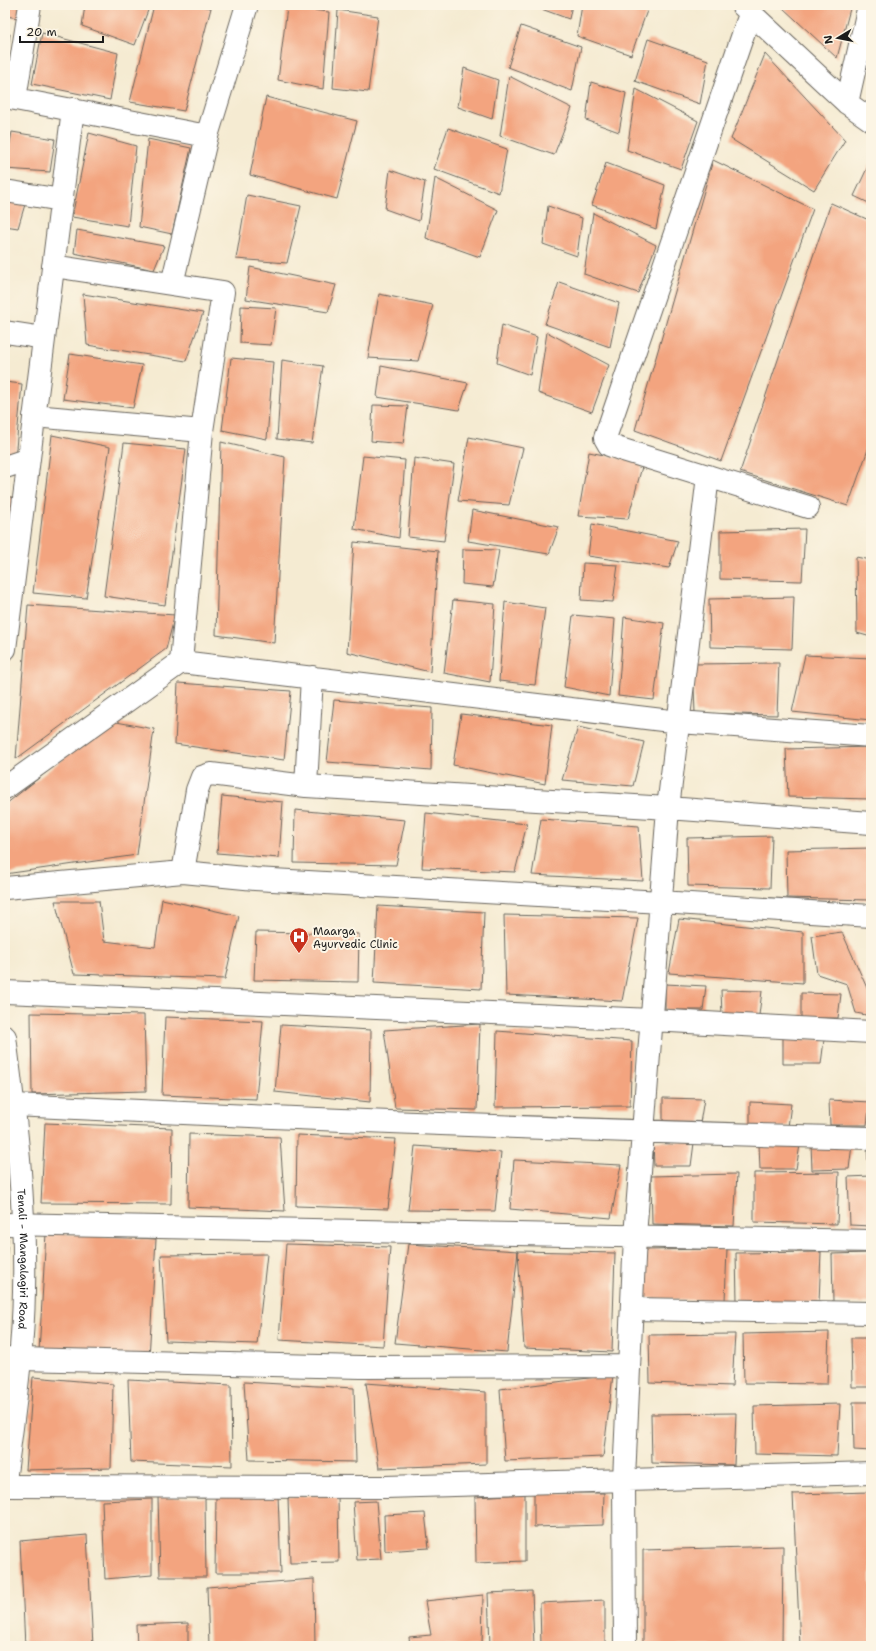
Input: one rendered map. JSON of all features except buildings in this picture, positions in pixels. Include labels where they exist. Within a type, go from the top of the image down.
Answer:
[{"type":"street","points":[[30,5],[10,98],[207,136]]},
{"type":"street","points":[[172,284],[207,136],[247,5]]},
{"type":"street","points":[[847,103],[869,5]]},
{"type":"street","points":[[808,507],[620,449],[609,445],[605,438],[746,10],[847,103],[871,120]]},
{"type":"street","points":[[5,649],[11,555],[29,459],[73,109]]},
{"type":"street","points":[[5,191],[62,200]]},
{"type":"street","points":[[53,266],[223,292],[202,431],[181,662]]},
{"type":"street","points":[[5,332],[44,338]]},
{"type":"street","points":[[34,416],[202,431]]},
{"type":"street","points":[[5,467],[29,459]]},
{"type":"street","points":[[625,1646],[624,1479],[635,1236],[668,808],[708,476]]},
{"type":"street","points":[[5,788],[181,662],[679,722],[871,736]]},
{"type":"street","points":[[306,786],[312,677]]},
{"type":"street","points":[[183,872],[197,790],[202,777],[212,774],[306,786],[668,808],[871,824]]},
{"type":"street","points":[[5,888],[183,872],[255,879],[661,902],[871,916]]},
{"type":"street","points":[[5,992],[652,1020],[871,1032]]},
{"type":"street","name":"Tenali - Mangalagiri Road","points":[[5,1037],[14,1105],[14,1224],[24,1291],[13,1359],[5,1481]]},
{"type":"street","points":[[14,1105],[298,1119],[644,1132],[871,1138]]},
{"type":"street","points":[[14,1224],[348,1229],[871,1241]]},
{"type":"street","points":[[632,1309],[871,1313]]},
{"type":"street","points":[[13,1359],[361,1368],[629,1366]]},
{"type":"street","points":[[5,1486],[384,1487],[871,1473]]},
{"type":"place","name":"Maarga Ayurvedic Clinic","points":[[299,954]]}]
